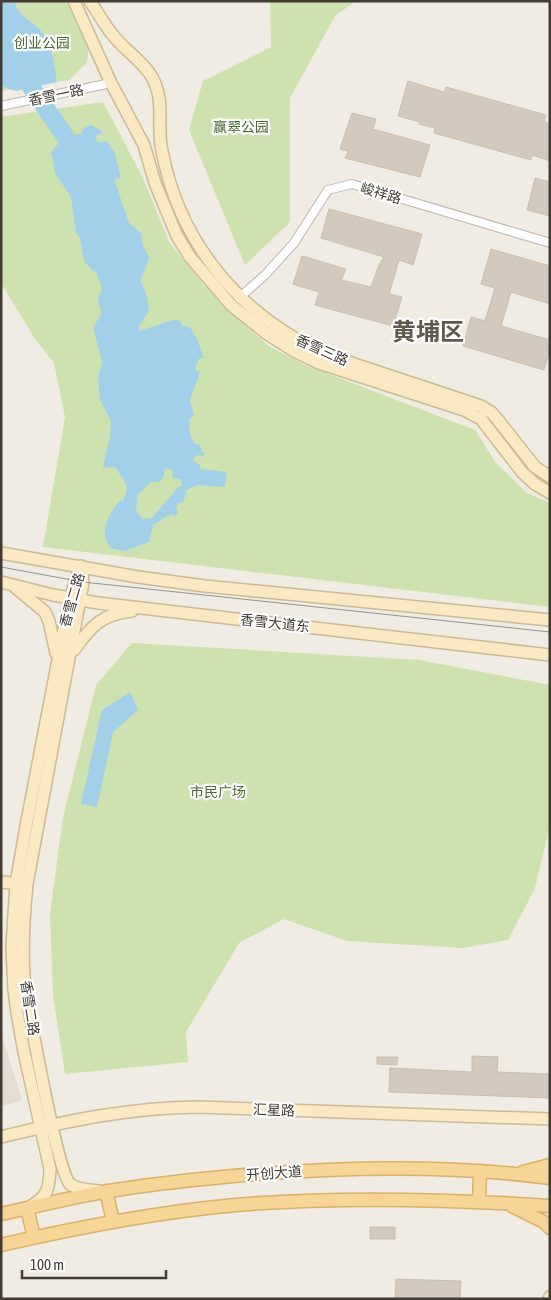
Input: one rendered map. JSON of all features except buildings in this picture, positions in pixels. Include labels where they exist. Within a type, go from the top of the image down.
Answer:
[{"type":"main road","points":[[519,1174],[550,1165]]},
{"type":"main road","name":"开创大道","points":[[1,1214],[105,1192],[160,1184],[295,1172],[410,1168],[519,1174],[550,1178]]},
{"type":"main road","points":[[479,1202],[480,1172]]},
{"type":"main road","points":[[105,1192],[114,1221]]},
{"type":"main road","points":[[1,1245],[114,1221],[157,1214],[279,1202],[383,1199],[550,1206]]},
{"type":"main road","points":[[506,1203],[536,1218],[550,1228]]},
{"type":"main road","points":[[27,1208],[34,1237]]},
{"type":"street","name":"香雪三路","points":[[74,1],[111,83],[144,145],[155,183],[178,236],[190,258],[231,305],[266,334],[296,352],[320,363],[464,410],[481,419],[522,472],[550,493]]},
{"type":"street","name":"香雪三路","points":[[90,1],[117,40],[152,76],[161,99],[161,149],[174,196],[200,248],[214,268],[240,297],[258,314],[280,329],[308,346],[330,356],[481,406],[492,413],[536,467],[550,477]]},
{"type":"street","name":"香雪一路","points":[[1,106],[111,83]]},
{"type":"street","name":"峻祥路","points":[[231,305],[265,275],[294,243],[328,190],[352,184],[550,243]]},
{"type":"street","points":[[1,553],[138,577],[205,586],[550,620]]},
{"type":"street","name":"香雪二路","points":[[47,1126],[24,975],[24,927],[21,884],[58,659],[75,599],[81,566]]},
{"type":"street","points":[[6,584],[45,612],[58,659]]},
{"type":"street","name":"香雪大道东","points":[[6,584],[75,599],[150,609],[550,655]]},
{"type":"street","name":"香雪二路","points":[[21,884],[71,653],[75,599]]},
{"type":"street","points":[[71,653],[90,629],[103,618],[121,612],[150,609]]},
{"type":"street","points":[[1,882],[21,884]]},
{"type":"street","name":"汇星路","points":[[1,1137],[122,1112],[167,1108],[199,1107],[550,1119]]},
{"type":"street","points":[[47,1126],[64,1175],[70,1184],[79,1188],[105,1192]]},
{"type":"street","points":[[27,1208],[40,1200],[49,1187],[50,1170],[47,1126]]},
{"type":"shaded area","points":[[1,1032],[22,1100],[1,1107]]},
{"type":"green space","name":"创业公园","points":[[1,1],[65,1],[89,42],[87,62],[70,80],[1,91]]},
{"type":"green space","name":"赢翠公园","points":[[270,1],[356,1],[335,16],[290,98],[290,222],[245,265],[189,130],[203,81],[271,47]]},
{"type":"green space","points":[[103,102],[142,176],[169,242],[204,285],[238,319],[269,346],[305,365],[475,430],[496,463],[527,493],[550,503],[550,607],[43,547],[65,417],[54,363],[35,339],[1,283],[1,117]]},
{"type":"green space","name":"市民广场","points":[[132,643],[419,660],[550,685],[550,825],[535,888],[508,940],[463,948],[347,941],[284,919],[239,943],[186,1032],[188,1062],[65,1074],[53,996],[50,914],[63,817],[96,685]]},
{"type":"water","points":[[1,1],[15,1],[20,13],[42,32],[52,53],[57,82],[16,91],[1,86]]},
{"type":"water","points":[[91,125],[102,131],[101,134],[96,135],[97,141],[100,143],[106,141],[114,151],[121,178],[114,179],[129,223],[141,233],[143,246],[149,257],[140,280],[146,293],[149,311],[139,326],[139,331],[176,319],[180,321],[182,326],[190,327],[204,358],[198,360],[195,370],[200,372],[190,400],[194,415],[189,420],[190,434],[194,443],[200,445],[204,453],[203,456],[194,457],[193,461],[199,464],[201,469],[227,472],[225,487],[197,485],[187,490],[183,503],[179,502],[176,507],[178,513],[175,516],[171,514],[153,525],[149,542],[125,551],[110,548],[105,535],[108,518],[119,501],[123,501],[126,486],[124,479],[115,467],[103,468],[110,436],[111,421],[100,400],[98,378],[102,361],[93,328],[101,314],[98,298],[102,288],[96,272],[84,261],[80,238],[76,233],[71,197],[55,173],[51,152],[65,136],[81,134],[84,128]],"holes":[[[165,468],[173,470],[172,477],[181,480],[182,486],[178,487],[152,518],[142,519],[136,511],[138,494],[151,482],[159,482],[163,478]]]},
{"type":"water","points":[[130,692],[138,710],[113,732],[97,807],[81,804],[102,710]]},
{"type":"waterway","points":[[31,87],[65,136]]},
{"type":"tram line","points":[[1,567],[83,582],[550,632]]},
{"type":"district","name":"黄埔区","points":[[428,331]]}]
